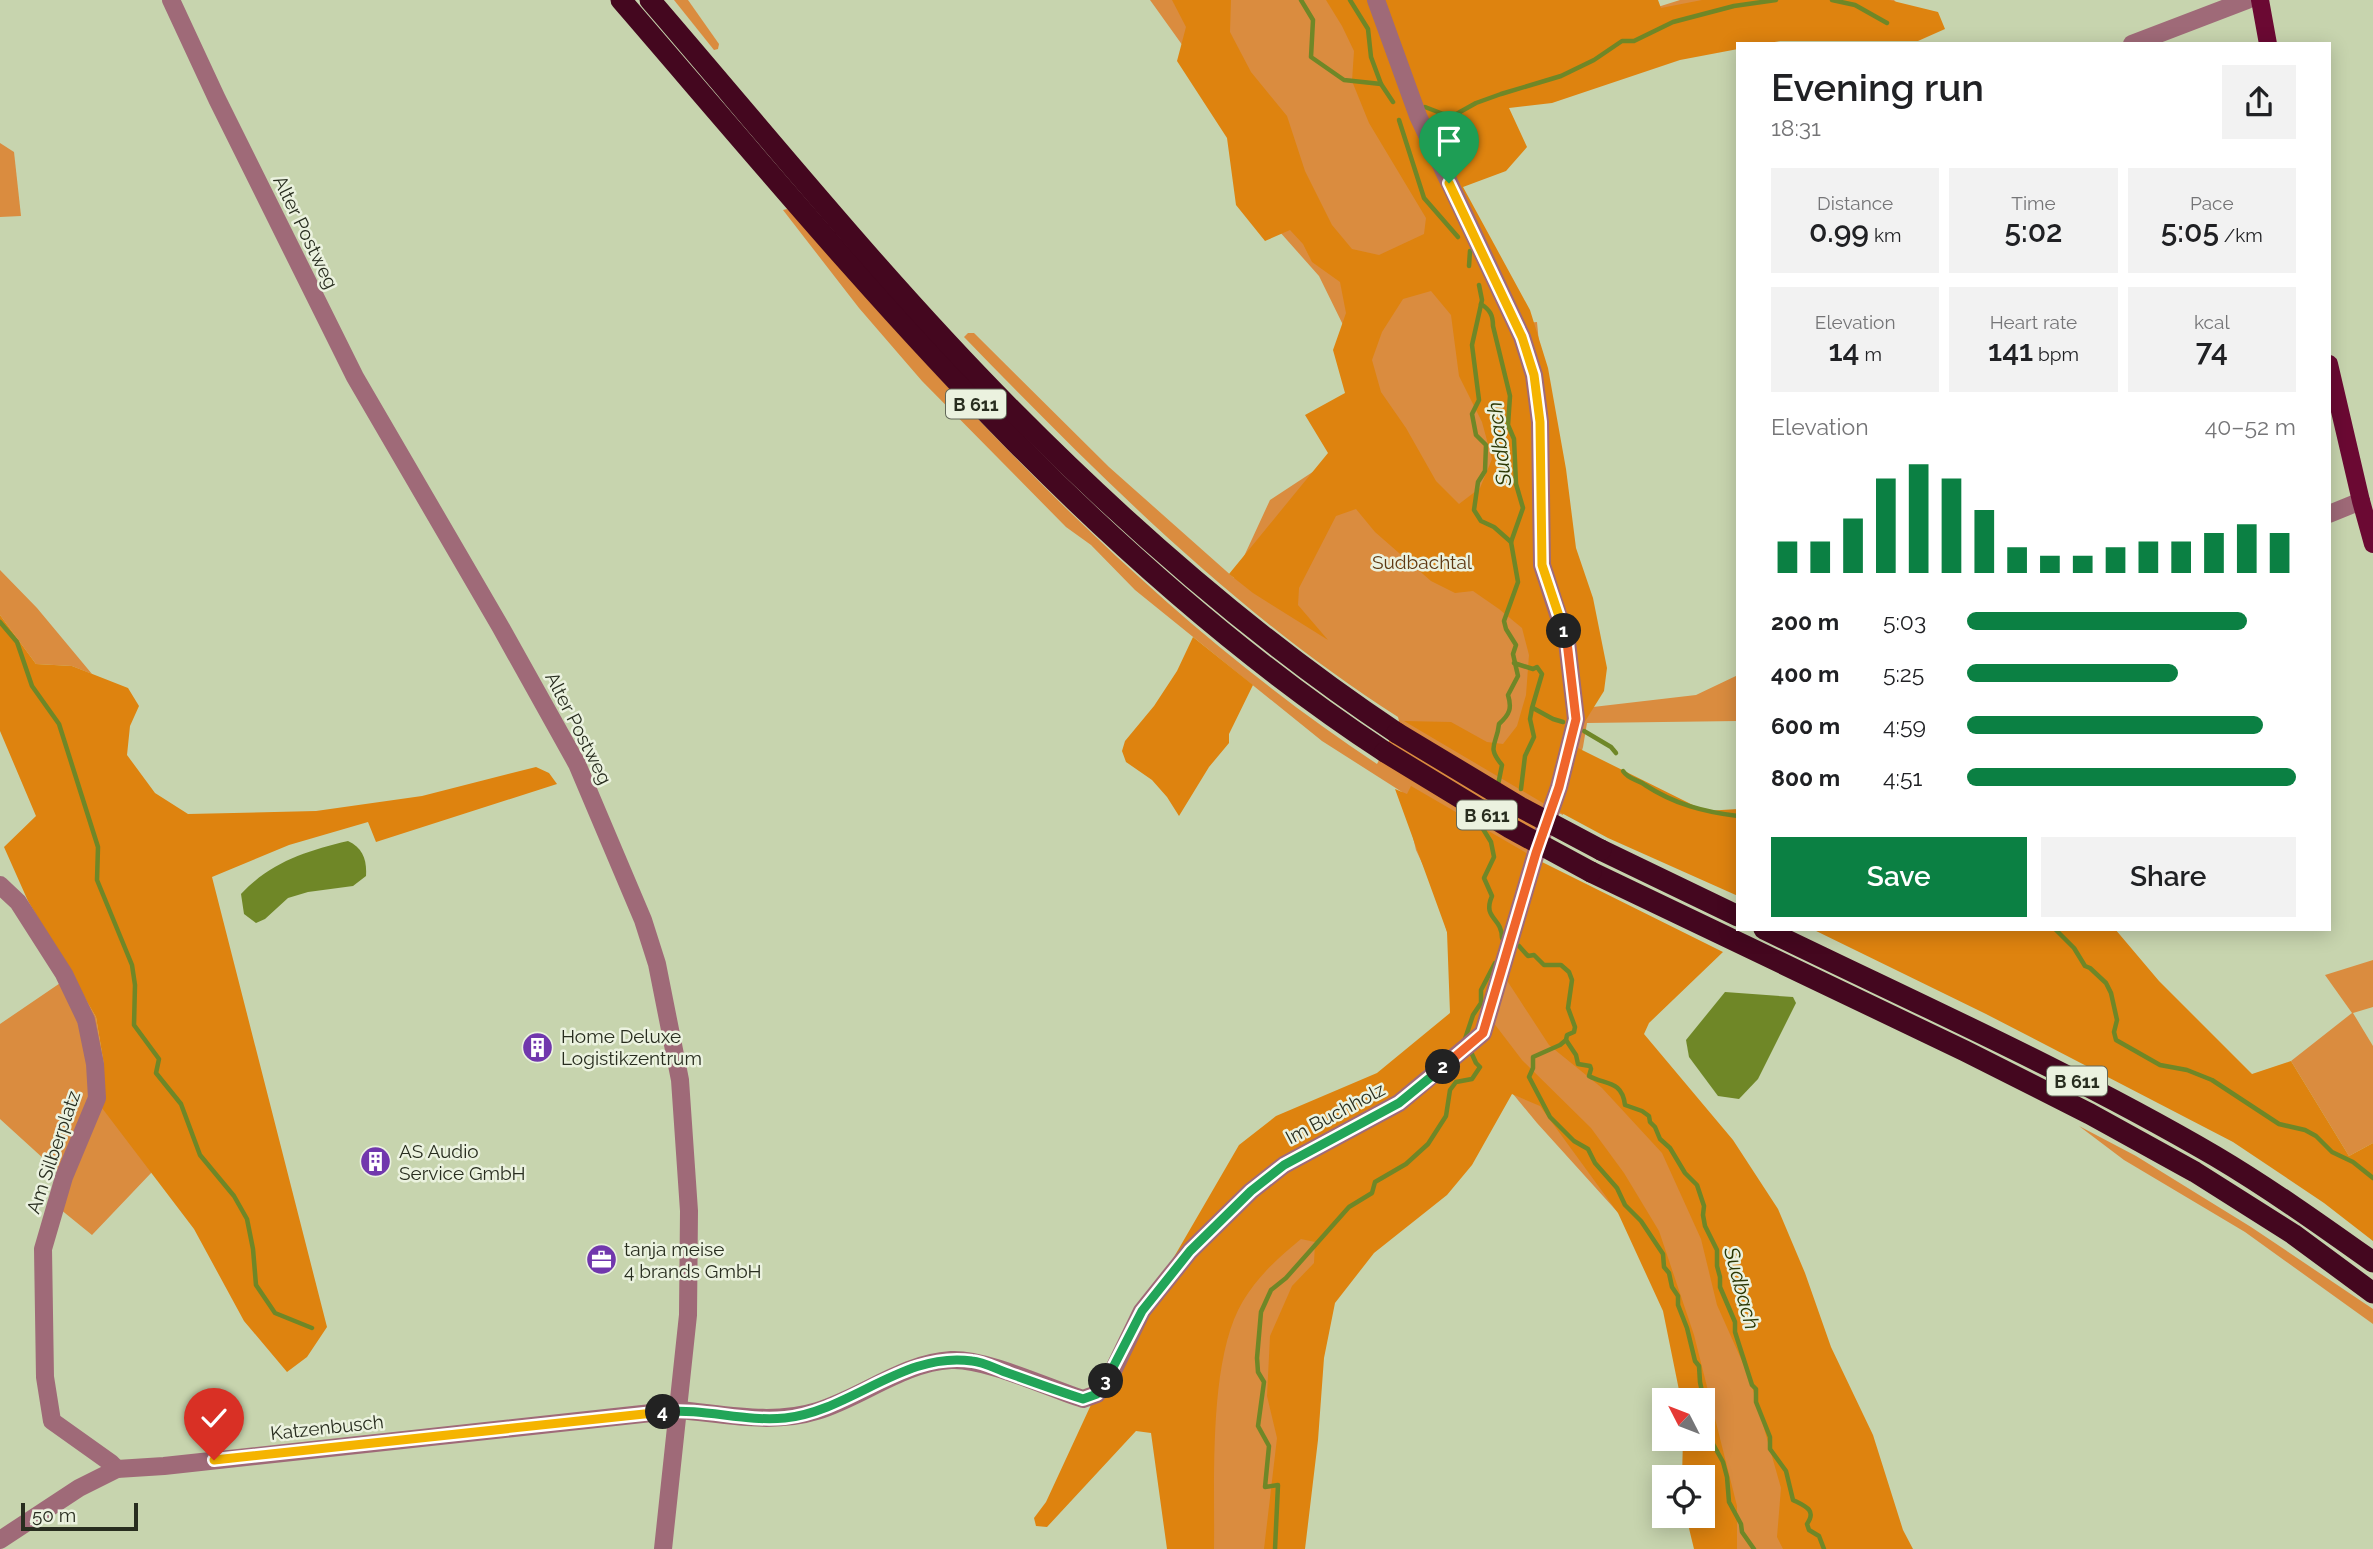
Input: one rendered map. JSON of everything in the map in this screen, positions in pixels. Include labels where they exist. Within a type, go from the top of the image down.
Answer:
[{"type":"highway","name":"B 611","points":[[621,0],[896,317],[997,426],[1087,514],[1190,607],[1338,722],[1498,821],[1591,872],[1965,1051],[2090,1114],[2195,1172],[2293,1234],[2373,1293]]},
{"type":"highway","name":"B 611","points":[[650,0],[909,300],[1012,410],[1103,499],[1203,589],[1272,645],[1397,733],[1520,807],[1601,850],[1736,915]]},
{"type":"highway","name":"B 611","points":[[1768,931],[2101,1093],[2216,1157],[2308,1216],[2373,1262]]},
{"type":"main road","points":[[2260,0],[2268,42]]},
{"type":"main road","points":[[2331,372],[2373,544]]},
{"type":"street","name":"Alter Postweg","points":[[171,0],[216,99],[355,377],[500,625],[577,764],[643,920],[657,964],[680,1080],[689,1212],[688,1315],[663,1549]]},
{"type":"street","name":"Im Buchholz","points":[[678,1410],[786,1418],[838,1404],[921,1364],[952,1359],[975,1361],[1083,1399],[1097,1394],[1112,1373],[1142,1311],[1190,1251],[1251,1191],[1284,1165],[1399,1103],[1483,1033],[1536,853],[1559,787],[1576,719],[1567,642],[1542,565],[1540,422],[1534,375],[1522,337],[1418,116],[1376,0]]},
{"type":"street","points":[[2137,42],[2247,0]]},
{"type":"street","points":[[2331,513],[2361,501]]},
{"type":"street","name":"Am Silberplatz","points":[[0,885],[18,902],[64,974],[89,1031],[97,1098],[64,1177],[43,1249],[45,1377],[52,1421],[117,1469]]},
{"type":"street","name":"Katzenbusch","points":[[0,1540],[79,1488],[117,1469],[678,1410]]},
{"type":"green space","points":[[674,0],[688,0],[719,44],[718,49],[714,50]]},
{"type":"green space","name":"Sudbachtal","points":[[1150,0],[1402,0],[1645,11],[1680,0],[1894,0],[1923,33],[1840,18],[1414,103],[1515,324],[1537,322],[1589,713],[1593,707],[1696,695],[1736,676],[1736,721],[1587,723],[1583,747],[1563,815],[1545,807],[1530,854],[1893,1549],[1709,1549],[1708,1528],[1715,1528],[1715,1465],[1706,1465],[1705,1451],[1715,1451],[1715,1388],[1698,1388],[1641,1238],[1537,1123],[1513,1094],[1510,1081],[1339,1289],[1319,1329],[1291,1549],[1170,1549],[1165,1467],[1144,1403],[1448,1039],[1454,958],[1437,895],[1416,850],[1402,792],[1322,741],[1135,590],[1091,545],[1066,527],[922,381],[859,308],[783,210],[791,212],[995,437],[1139,577],[1215,643],[1294,706],[1377,764],[1399,721],[1398,717],[1280,633],[1170,540],[1065,440],[964,337],[968,333],[974,333],[1109,467],[1234,578],[1270,500],[1372,433],[1345,329],[1319,276],[1279,231],[1188,53]]},
{"type":"green space","points":[[1172,0],[1231,0],[1230,32],[1251,72],[1287,116],[1305,171],[1332,225],[1352,249],[1379,255],[1424,234],[1426,218],[1369,123],[1352,81],[1354,51],[1326,0],[1658,0],[1661,8],[1702,0],[1889,0],[1938,12],[1945,29],[1918,41],[1736,42],[1736,49],[1680,60],[1552,103],[1509,108],[1527,147],[1506,171],[1463,187],[1530,310],[1548,368],[1566,469],[1576,548],[1593,598],[1607,668],[1604,691],[1584,723],[1548,806],[1404,721],[1451,722],[1487,742],[1503,744],[1517,726],[1526,695],[1529,655],[1522,628],[1499,609],[1473,591],[1455,593],[1431,581],[1375,532],[1356,509],[1336,516],[1299,588],[1298,605],[1328,640],[1253,593],[1229,574],[1328,453],[1305,415],[1345,393],[1333,350],[1346,313],[1340,282],[1312,262],[1303,244],[1290,230],[1265,241],[1236,205],[1227,138],[1177,61],[1186,27]],"holes":[[[1431,291],[1451,315],[1459,376],[1482,422],[1492,459],[1480,488],[1459,504],[1436,481],[1406,428],[1381,392],[1372,360],[1382,332],[1403,299]]]},
{"type":"green space","points":[[0,143],[14,152],[21,216],[0,217]]},
{"type":"green space","points":[[0,570],[37,608],[92,674],[72,666],[36,664],[0,615]]},
{"type":"green space","points":[[0,615],[36,664],[72,666],[128,688],[139,706],[130,726],[127,755],[155,793],[188,814],[316,811],[422,796],[536,767],[549,773],[557,784],[376,842],[368,822],[289,845],[212,877],[327,1327],[307,1357],[287,1372],[244,1321],[194,1229],[102,1108],[104,1065],[96,1017],[28,901],[4,847],[36,816],[0,731]]},
{"type":"green space","points":[[1193,637],[1253,685],[1229,734],[1229,743],[1209,767],[1179,816],[1152,780],[1126,762],[1122,751],[1125,741],[1154,706],[1177,671]]},
{"type":"green space","points":[[1578,748],[1705,811],[1736,809],[1736,895],[1608,838],[1556,810]]},
{"type":"green space","points":[[1411,786],[1540,861],[1723,952],[1649,1023],[1644,1034],[1733,1140],[1778,1209],[1805,1273],[1831,1347],[1873,1435],[1903,1530],[1913,1549],[1783,1549],[1777,1537],[1781,1488],[1750,1379],[1717,1305],[1701,1239],[1662,1153],[1602,1088],[1549,1045],[1506,979],[1493,1022],[1522,1060],[1591,1128],[1624,1173],[1659,1231],[1694,1335],[1707,1388],[1679,1388],[1663,1311],[1618,1213],[1540,1106],[1512,1094],[1472,1165],[1447,1195],[1374,1253],[1335,1303],[1324,1358],[1318,1440],[1305,1549],[1264,1549],[1277,1438],[1267,1396],[1270,1336],[1292,1286],[1314,1263],[1315,1242],[1301,1239],[1255,1283],[1232,1326],[1224,1355],[1216,1421],[1214,1549],[1167,1549],[1151,1433],[1136,1431],[1047,1527],[1036,1526],[1034,1518],[1046,1502],[1102,1381],[1239,1145],[1276,1116],[1377,1073],[1450,1013],[1447,932],[1395,789],[1407,794]]},
{"type":"green space","points":[[1816,931],[2117,931],[2159,981],[2252,1074],[2291,1061],[2349,1156],[2373,1143],[2373,1241],[2324,1203],[2233,1142],[1986,1014]]},
{"type":"green space","points":[[2373,960],[2373,1007],[2353,1013],[2373,1046],[2373,1143],[2349,1156],[2291,1061],[2352,1013],[2325,975]]},
{"type":"green space","points":[[72,975],[96,1017],[104,1065],[141,1158],[152,1172],[92,1235],[60,1209],[67,1180],[0,1119],[0,1024]]},
{"type":"green space","points":[[2079,1126],[2136,1156],[2251,1227],[2373,1309],[2373,1324],[2245,1232],[2124,1160]]},
{"type":"green space","points":[[1715,1419],[1737,1506],[1737,1549],[1694,1549],[1689,1528],[1715,1528],[1715,1465],[1682,1465],[1683,1451],[1715,1451]]},
{"type":"shaded area","points":[[348,841],[361,851],[366,865],[366,876],[353,886],[308,892],[288,898],[265,919],[256,923],[244,914],[241,894],[264,874],[290,859]]},
{"type":"shaded area","points":[[1725,992],[1793,997],[1796,1003],[1758,1079],[1739,1099],[1718,1096],[1689,1057],[1686,1040]]},
{"type":"waterway","name":"Sudbach","points":[[1301,0],[1313,20],[1311,57],[1344,80],[1381,84]]},
{"type":"waterway","name":"Sudbach","points":[[1350,0],[1368,29],[1371,57],[1381,84],[1393,102]]},
{"type":"waterway","points":[[1425,107],[1451,117],[1476,103],[1561,76],[1594,60],[1622,41],[1634,41],[1673,22],[1734,6],[1776,0]]},
{"type":"waterway","points":[[1832,0],[1855,5],[1887,23]]},
{"type":"waterway","name":"Sudbach","points":[[1399,120],[1424,198],[1458,237]]},
{"type":"waterway","name":"Sudbach","points":[[1469,266],[1470,251]]},
{"type":"waterway","name":"Sudbach","points":[[1479,285],[1482,300],[1472,345],[1479,400],[1472,414],[1476,435],[1486,445],[1485,471],[1478,482],[1474,510],[1481,521],[1494,527],[1511,542]]},
{"type":"waterway","name":"Sudbach","points":[[1481,304],[1492,316],[1510,396],[1508,425],[1514,439],[1516,484],[1523,508],[1511,542],[1518,582],[1504,621],[1516,645],[1513,654],[1518,676],[1508,695],[1509,711],[1499,724],[1493,749],[1502,765],[1498,785]]},
{"type":"waterway","points":[[0,622],[17,642],[32,686],[59,724],[98,847],[97,880],[132,965],[135,985],[134,1025],[159,1059],[156,1073],[181,1104],[200,1155],[234,1196],[247,1219],[256,1285],[275,1313],[312,1328]]},
{"type":"waterway","name":"Sudbach","points":[[1514,663],[1533,669],[1537,667],[1542,674],[1532,708],[1530,719],[1534,737],[1525,756],[1521,789]]},
{"type":"waterway","points":[[1533,708],[1563,722]]},
{"type":"waterway","points":[[1584,731],[1611,747],[1616,753]]},
{"type":"waterway","points":[[1623,771],[1630,778],[1678,802],[1736,816]]},
{"type":"waterway","name":"Sudbach","points":[[1486,820],[1483,829],[1491,842],[1494,857],[1484,878],[1492,896],[1489,909],[1499,926],[1502,938]]},
{"type":"waterway","points":[[2057,931],[2074,948],[2085,966],[2106,983],[2117,1020],[2114,1032],[2116,1040],[2160,1065],[2187,1070],[2212,1080],[2279,1124],[2305,1130],[2316,1136],[2332,1152],[2353,1162],[2373,1178]]},
{"type":"waterway","name":"Sudbach","points":[[1519,946],[1528,956],[1534,955],[1544,965],[1561,965],[1569,972],[1572,980],[1568,1008],[1575,1027],[1566,1040],[1576,1055],[1578,1064],[1590,1066],[1589,1076],[1617,1087],[1625,1105],[1649,1116],[1660,1139],[1670,1148],[1685,1173],[1697,1185],[1704,1206],[1705,1226],[1717,1250],[1720,1287],[1735,1322],[1735,1332],[1752,1385],[1756,1389],[1756,1402],[1770,1437],[1770,1449],[1786,1471],[1793,1500],[1810,1512],[1807,1524],[1809,1530],[1819,1536],[1824,1549]]},
{"type":"waterway","points":[[1465,1039],[1473,1015],[1481,1003],[1481,990],[1495,963]]},
{"type":"waterway","points":[[1566,1040],[1533,1057],[1533,1068],[1529,1077],[1550,1117],[1574,1141],[1588,1149],[1595,1163],[1617,1188],[1625,1205],[1641,1221],[1663,1254],[1664,1267],[1678,1296],[1678,1305],[1695,1361],[1699,1366],[1713,1444],[1723,1462],[1727,1477],[1729,1502],[1741,1524],[1742,1532],[1754,1549]]},
{"type":"waterway","points":[[1275,1549],[1278,1485],[1265,1487],[1269,1446],[1258,1426],[1264,1382],[1258,1372],[1257,1358],[1261,1312],[1271,1290],[1286,1278],[1349,1207],[1372,1193],[1375,1182],[1406,1164],[1428,1144],[1446,1116],[1450,1090],[1456,1082],[1472,1079],[1480,1067],[1471,1052]]},
{"type":"place","name":"Home Deluxe Logistikzentrum","points":[[538,1047]]},
{"type":"place","name":"AS Audio Service GmbH","points":[[376,1162]]},
{"type":"place","name":"tanja meise 4 brands GmbH","points":[[601,1260]]},
{"type":"route","points":[[214,1460],[678,1410],[786,1418],[838,1404],[921,1364],[952,1359],[975,1361],[1083,1399],[1097,1394],[1112,1373],[1142,1311],[1190,1251],[1251,1191],[1284,1165],[1399,1103],[1483,1033],[1536,853],[1559,787],[1576,719],[1567,642],[1542,565],[1540,422],[1534,375],[1522,337],[1449,183]]}]
